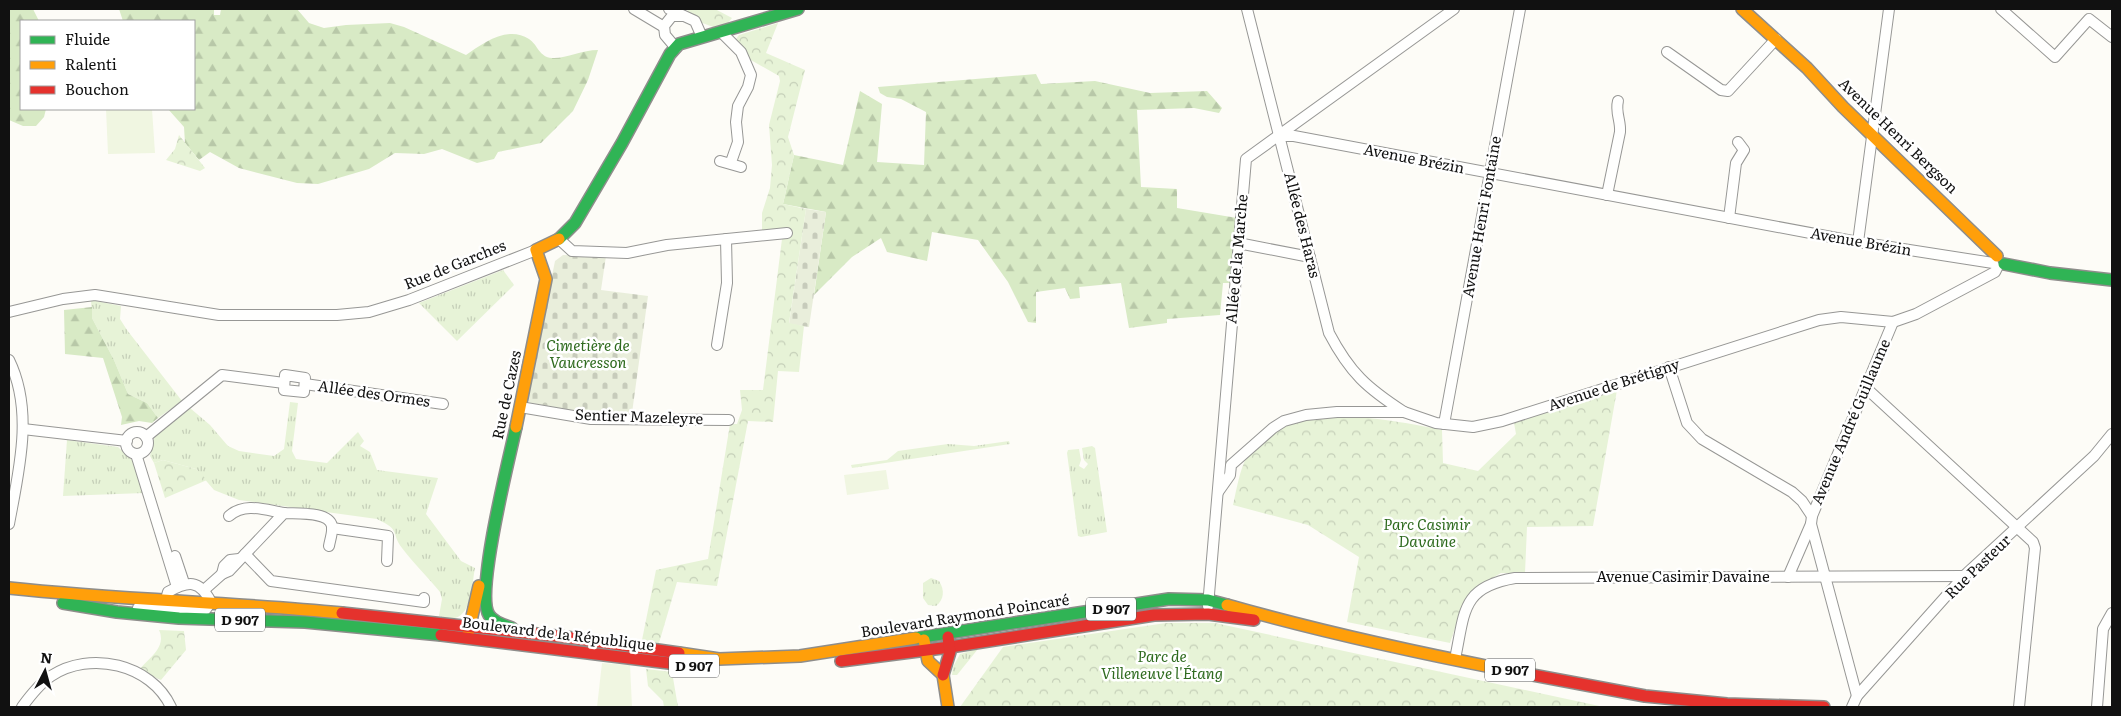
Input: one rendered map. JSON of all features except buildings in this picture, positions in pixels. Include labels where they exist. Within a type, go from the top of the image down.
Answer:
[{"type":"main road","points":[[676,48],[689,40],[798,9]]},
{"type":"main road","name":"Avenue Henri Bergson","points":[[1742,9],[1776,39],[1993,250],[1998,263]]},
{"type":"main road","name":"Rue de Garches","points":[[536,250],[566,234],[578,217],[622,143],[666,60],[676,48]]},
{"type":"main road","name":"Rue de Cazes","points":[[468,633],[491,547],[546,279],[536,250]]},
{"type":"main road","points":[[1998,263],[2033,270],[2112,280]]},
{"type":"main road","name":"Rue de Cazes","points":[[491,547],[484,597],[492,630]]},
{"type":"main road","name":"Boulevard de la République","points":[[12,588],[163,608],[305,622],[468,633],[492,630],[671,653],[719,658],[754,659]]},
{"type":"main road","name":"Boulevard de la République","points":[[12,588],[35,598],[116,612],[210,602],[250,604],[468,633],[483,640],[712,667],[782,668],[924,645],[950,647]]},
{"type":"main road","name":"Boulevard Raymond Poincaré","points":[[754,659],[924,645],[948,635],[1169,599],[1208,600],[1296,626],[1399,649],[1645,696],[1727,704],[1824,707]]},
{"type":"main road","points":[[488,614],[499,625],[532,634]]},
{"type":"main road","name":"Boulevard Raymond Poincaré","points":[[950,647],[1154,615],[1208,614],[1296,626]]},
{"type":"main road","points":[[483,640],[492,630]]},
{"type":"main road","points":[[942,675],[950,647],[948,635]]},
{"type":"main road","points":[[924,645],[928,661],[942,675],[948,707]]},
{"type":"main road","points":[[934,665],[939,666],[947,662]]},
{"type":"street","points":[[634,9],[664,27]]},
{"type":"street","points":[[669,9],[695,21],[702,37]]},
{"type":"street","name":"Allée des Haras","points":[[1247,9],[1329,333],[1358,379],[1379,396],[1404,412]]},
{"type":"street","name":"Allée de la Marche","points":[[1208,614],[1246,159],[1454,9]]},
{"type":"street","name":"Avenue Henri Fontaine","points":[[1444,424],[1520,9]]},
{"type":"street","points":[[1858,242],[1889,9]]},
{"type":"street","points":[[2001,9],[2054,57],[2089,19],[2112,37]]},
{"type":"street","points":[[676,48],[665,35],[664,27],[672,16],[683,16]]},
{"type":"street","points":[[721,32],[741,52],[751,75],[748,87],[738,106],[736,122],[738,142],[726,161],[741,167]]},
{"type":"street","points":[[1667,52],[1721,90],[1728,91],[1776,39]]},
{"type":"street","points":[[1607,196],[1621,124],[1616,108],[1618,100]]},
{"type":"street","name":"Avenue Brézin","points":[[1279,136],[1294,136],[1858,242],[1998,263]]},
{"type":"street","points":[[1729,218],[1736,163],[1744,150],[1738,142]]},
{"type":"street","points":[[559,239],[572,252],[620,253],[667,245],[787,233]]},
{"type":"street","points":[[717,345],[727,284],[726,239]]},
{"type":"street","points":[[1238,243],[1310,257]]},
{"type":"street","name":"Rue de Garches","points":[[9,312],[63,299],[95,295],[219,316],[338,315],[369,312],[409,300],[536,250]]},
{"type":"street","name":"Avenue de Brétigny","points":[[1218,492],[1230,475],[1231,465],[1272,428],[1284,421],[1298,417],[1337,412],[1404,412],[1444,424],[1473,427],[1502,422],[1819,320],[1841,317],[1893,322],[1916,314],[1995,272],[1998,263]]},
{"type":"street","name":"Avenue André Guillaume","points":[[1857,696],[1812,520],[1893,322]]},
{"type":"street","points":[[9,360],[16,374],[23,401],[19,473],[9,524]]},
{"type":"street","points":[[1669,367],[1687,423],[1702,439],[1710,446],[1792,492],[1802,501],[1812,520],[1788,577]]},
{"type":"street","name":"Allée des Ormes","points":[[146,437],[222,375],[284,383],[286,375],[305,378],[305,384],[443,404]]},
{"type":"street","points":[[1866,388],[2033,542],[2035,548],[2019,707]]},
{"type":"street","name":"Sentier Mazeleyre","points":[[520,407],[591,419],[729,420]]},
{"type":"street","points":[[23,428],[126,441]]},
{"type":"street","points":[[137,432],[146,437],[147,448],[139,454],[128,450],[126,441],[130,435],[137,432]]},
{"type":"street","name":"Rue Pasteur","points":[[1852,707],[1857,696],[1964,576],[2094,456],[2112,434]]},
{"type":"street","points":[[139,454],[180,585]]},
{"type":"street","points":[[1220,463],[1231,465]]},
{"type":"street","points":[[229,516],[238,509],[248,508],[322,516],[328,519],[332,528],[330,546]]},
{"type":"street","points":[[204,590],[222,574],[229,572],[284,513]]},
{"type":"street","points":[[332,528],[388,536],[387,561]]},
{"type":"street","points":[[242,557],[271,581],[424,602],[424,598]]},
{"type":"street","name":"Avenue Casimir Davaine","points":[[1456,659],[1466,607],[1477,591],[1494,581],[1515,578],[1964,576]]},
{"type":"street","points":[[9,578],[38,591]]},
{"type":"street","points":[[163,608],[168,592],[180,585],[198,585],[204,590],[210,602]]},
{"type":"street","points":[[2097,707],[2103,629],[2112,613]]},
{"type":"street","points":[[22,707],[33,692],[50,676],[62,669],[74,665],[104,663],[122,666],[154,683],[171,707]]},
{"type":"green space","points":[[9,9],[33,9],[38,20],[20,20],[20,110],[46,110],[44,117],[36,126],[23,126],[9,120]]},
{"type":"green space","points":[[119,9],[214,9],[214,15],[220,15],[221,9],[297,9],[309,23],[324,28],[390,23],[404,27],[466,55],[496,37],[513,34],[529,39],[541,53],[552,58],[598,50],[588,80],[573,111],[541,143],[498,152],[494,159],[477,163],[442,149],[424,154],[395,153],[369,169],[318,184],[297,183],[239,168],[210,152],[199,160],[185,143],[184,127],[169,110],[195,110],[195,20],[123,20]]},
{"type":"green space","points":[[688,9],[715,9],[732,18],[727,24],[716,28],[686,17]]},
{"type":"green space","points":[[778,23],[766,53],[805,70],[788,137],[794,155],[783,204],[806,209],[789,323],[804,326],[799,372],[778,371],[773,422],[748,421],[717,586],[677,582],[659,643],[642,640],[656,570],[708,559],[730,424],[737,424],[742,410],[740,390],[763,390],[783,231],[762,231],[762,213],[770,188],[772,165],[769,125],[780,81],[779,76],[749,59],[736,39],[739,35]]},
{"type":"green space","points":[[1036,74],[1041,84],[1095,81],[1150,93],[1207,91],[1222,108],[1219,113],[1194,108],[1137,110],[1141,187],[1177,189],[1177,208],[1237,218],[1231,283],[1223,283],[1220,315],[1167,319],[1167,323],[1129,328],[1121,283],[1079,287],[1080,298],[1070,299],[1065,288],[1036,292],[1036,323],[1028,322],[1008,282],[978,240],[932,232],[927,261],[887,252],[881,238],[852,257],[814,295],[826,212],[783,204],[794,155],[843,165],[860,91],[882,104],[877,162],[924,165],[926,112],[901,99],[887,97],[880,93],[878,87]]},
{"type":"green space","points":[[106,110],[152,110],[155,153],[108,154]]},
{"type":"green space","points":[[179,135],[205,168],[200,171],[166,160],[175,149]]},
{"type":"green space","points":[[806,209],[826,212],[809,327],[789,324]]},
{"type":"green space","name":"Cimetière de Vaucresson","points":[[563,255],[606,256],[601,290],[648,296],[632,413],[594,414],[530,403],[527,399],[555,261]]},
{"type":"green space","points":[[503,270],[514,285],[457,341],[419,303]]},
{"type":"green space","points":[[91,300],[121,306],[120,319],[127,330],[182,401],[158,418],[147,403],[128,394],[114,360],[92,318]]},
{"type":"green space","points":[[92,307],[92,318],[114,360],[128,394],[147,403],[158,418],[152,423],[139,421],[121,425],[122,417],[103,358],[65,354],[64,310]]},
{"type":"green space","name":"Parc Casimir Davaine","points":[[1617,390],[1593,526],[1527,527],[1525,573],[1501,573],[1475,588],[1464,601],[1450,643],[1347,622],[1359,557],[1308,525],[1233,505],[1240,474],[1247,457],[1255,447],[1279,427],[1290,421],[1305,417],[1343,416],[1387,420],[1442,430],[1443,463],[1478,471],[1516,434],[1514,423]]},
{"type":"green space","points":[[290,402],[298,403],[292,451],[296,459],[327,463],[358,432],[364,441],[360,446],[370,452],[377,470],[438,478],[426,514],[461,561],[475,568],[468,604],[461,615],[455,618],[439,616],[442,599],[440,592],[402,548],[393,529],[385,523],[377,519],[239,500],[214,490],[196,469],[163,460],[154,463],[150,456],[155,435],[190,408],[210,425],[228,446],[239,451],[274,456],[284,449]]},
{"type":"green space","points":[[67,440],[118,447],[135,463],[144,493],[63,496]]},
{"type":"green space","points":[[1009,441],[1010,444],[852,468],[851,465],[887,460],[898,451],[948,444],[974,446]]},
{"type":"green space","points":[[1092,446],[1095,448],[1107,532],[1081,537],[1078,536],[1067,453],[1068,450],[1079,449],[1081,460],[1079,466],[1084,469],[1088,464],[1084,460],[1082,448]]},
{"type":"green space","points":[[163,460],[196,469],[207,480],[165,498],[154,463]]},
{"type":"green space","points":[[886,470],[889,489],[847,495],[844,475]]},
{"type":"green space","points":[[931,578],[939,581],[942,588],[942,598],[936,606],[928,605],[923,598],[923,583]]},
{"type":"green space","name":"Parc de Villeneuve l'Étang","points":[[1166,623],[1215,623],[1604,707],[960,707],[1003,647]]},
{"type":"green space","points":[[159,630],[184,631],[186,650],[161,680],[139,670],[159,647],[161,636]]},
{"type":"green space","points":[[978,649],[957,675],[952,675],[953,667],[960,654]]},
{"type":"green space","points":[[602,663],[630,665],[632,707],[597,707]]},
{"type":"green space","points":[[646,669],[672,672],[678,707],[664,707],[663,701],[648,686]]},
{"type":"traffic: fast","points":[[559,239],[575,223],[622,143],[670,54],[679,44],[798,9]]},
{"type":"traffic: fast","points":[[2004,264],[2050,273],[2112,280]]},
{"type":"traffic: fast","points":[[512,628],[499,623],[489,615],[486,602],[486,581],[495,525],[516,427]]},
{"type":"traffic: fast","points":[[916,638],[1169,599],[1208,600],[1227,605]]},
{"type":"traffic: fast","points":[[63,603],[117,612],[179,618],[305,622],[441,635]]},
{"type":"traffic: slow","points":[[1742,9],[1807,68],[1843,107],[1997,256]]},
{"type":"traffic: slow","points":[[516,427],[546,279],[536,250],[559,239]]},
{"type":"traffic: slow","points":[[467,638],[479,586]]},
{"type":"traffic: slow","points":[[9,588],[342,613]]},
{"type":"traffic: slow","points":[[1227,605],[1364,640],[1501,669]]},
{"type":"traffic: slow","points":[[679,653],[719,659],[800,656],[916,638]]},
{"type":"traffic: slow","points":[[924,640],[928,661],[943,675],[948,707]]},
{"type":"traffic: jam","points":[[342,613],[565,637],[679,653]]},
{"type":"traffic: jam","points":[[841,661],[950,647],[1154,615],[1208,614],[1254,620]]},
{"type":"traffic: jam","points":[[441,635],[669,663]]},
{"type":"traffic: jam","points":[[943,675],[950,652],[948,637]]},
{"type":"traffic: jam","points":[[1501,669],[1645,696],[1727,704],[1824,707]]}]
